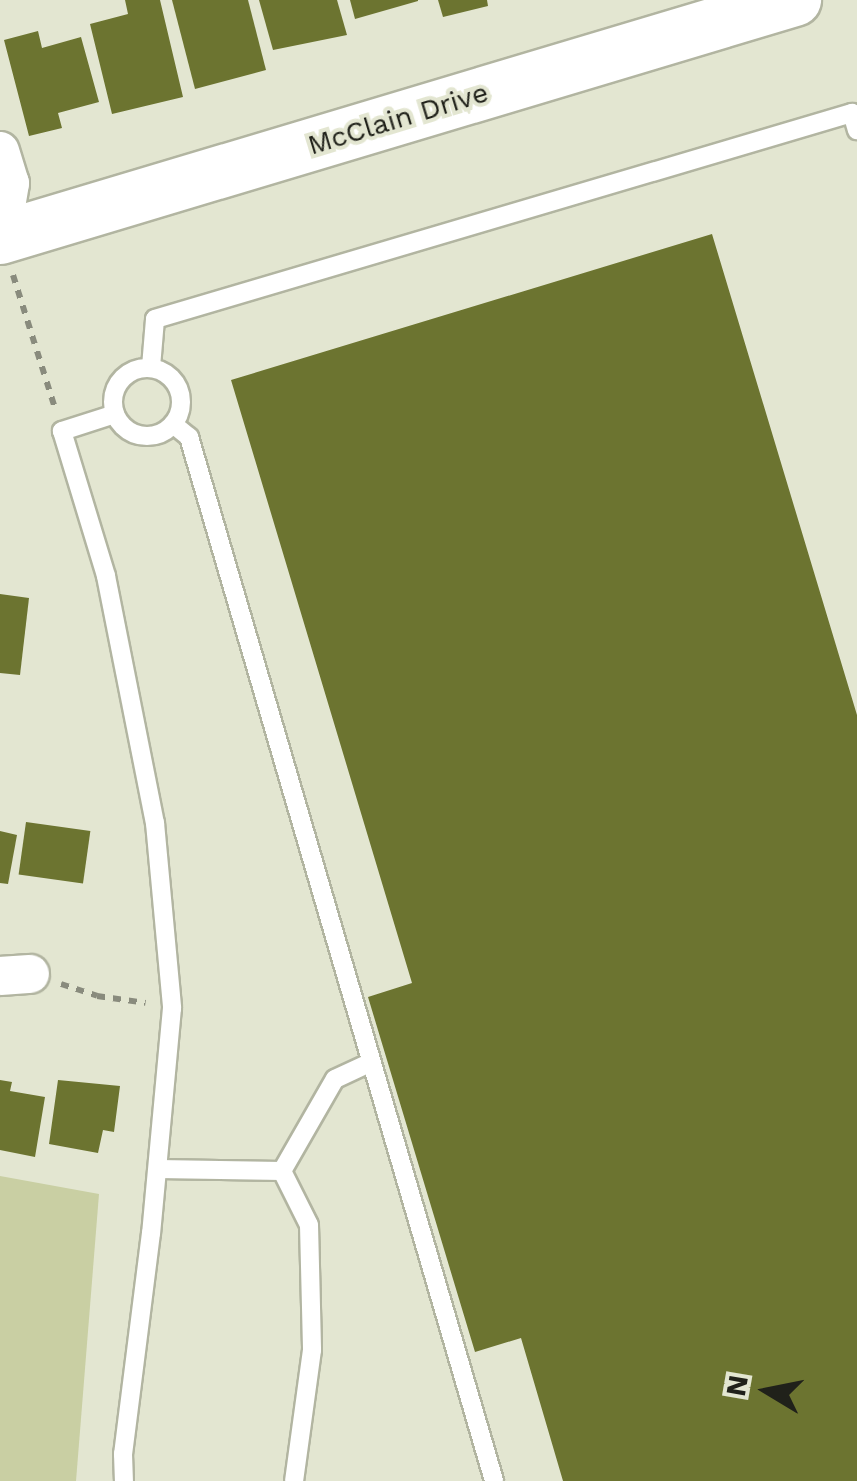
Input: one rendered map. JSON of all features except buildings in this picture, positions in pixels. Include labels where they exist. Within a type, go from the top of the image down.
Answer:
[{"type":"street","name":"McClain Drive","points":[[0,237],[795,0]]},
{"type":"street","points":[[0,152],[10,183],[0,237]]},
{"type":"lane","points":[[150,367],[155,320],[852,113],[857,130]]},
{"type":"lane","points":[[150,367],[170,376],[181,394],[182,405],[173,424],[164,432],[141,435],[121,424],[115,414],[114,391],[129,373],[150,367]]},
{"type":"lane","points":[[115,414],[62,431],[106,576],[156,823],[172,1008],[158,1169],[122,1454],[124,1481]]},
{"type":"lane","points":[[173,424],[189,437],[494,1481]]},
{"type":"lane","points":[[282,1171],[336,1079],[372,1062]]},
{"type":"lane","points":[[158,1169],[282,1171]]},
{"type":"lane","points":[[282,1171],[309,1225],[312,1350],[294,1481]]},
{"type":"path","points":[[0,237],[62,431]]},
{"type":"path","points":[[15,975],[97,996],[172,1008]]},
{"type":"green space","points":[[0,1176],[99,1194],[76,1481],[0,1481]]}]
